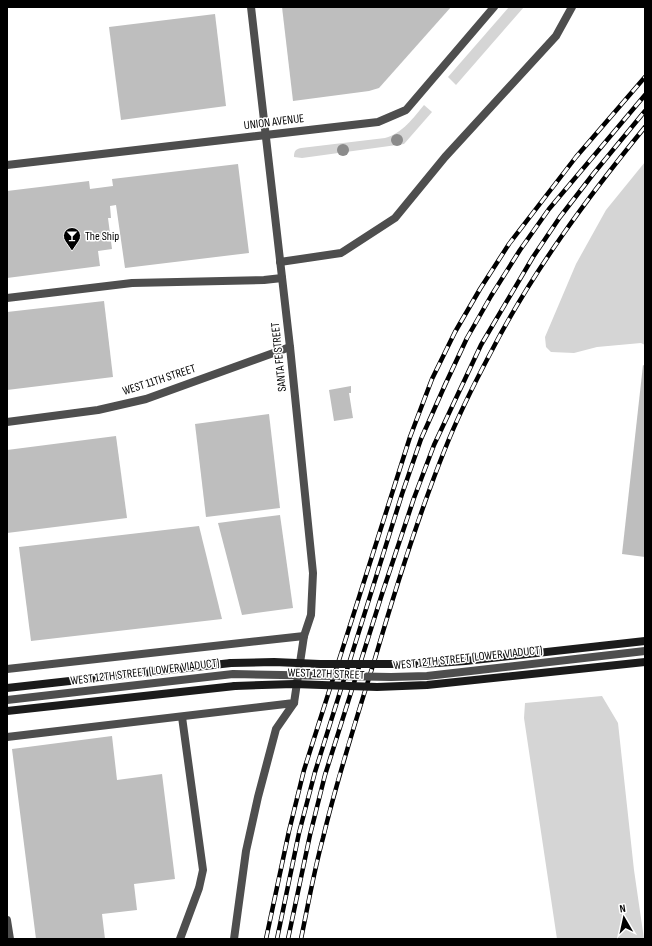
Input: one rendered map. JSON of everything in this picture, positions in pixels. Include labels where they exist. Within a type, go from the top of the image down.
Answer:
[{"type":"main road","name":"WEST 12TH STREET","points":[[7,688],[231,663],[274,662],[320,664],[423,664],[645,641]]},
{"type":"main road","name":"WEST 12TH STREET","points":[[7,711],[235,686],[294,684],[378,687],[427,685],[645,662]]},
{"type":"street","name":"SANTA FE STREET","points":[[252,7],[290,347],[313,573],[311,615],[304,636],[294,703]]},
{"type":"street","name":"UNION AVENUE","points":[[7,165],[378,122],[406,110],[494,7]]},
{"type":"street","points":[[280,262],[341,253],[395,218],[445,157],[556,36],[572,7]]},
{"type":"street","points":[[7,298],[132,282],[264,280],[282,278]]},
{"type":"street","name":"WEST 11TH STREET","points":[[7,422],[98,410],[146,399],[290,347]]},
{"type":"street","points":[[7,670],[304,636]]},
{"type":"street","name":"WEST 12TH STREET (LOWER VIADUCT)","points":[[7,700],[233,674],[391,677],[426,676],[645,651]]},
{"type":"street","points":[[7,737],[294,703]]},
{"type":"street","points":[[234,939],[246,851],[258,797],[276,729],[294,703]]},
{"type":"street","points":[[180,939],[199,888],[203,870],[182,717]]},
{"type":"street","points":[[7,920],[10,939]]},
{"type":"shaded area","points":[[509,7],[524,7],[456,85],[448,77]]},
{"type":"shaded area","points":[[424,105],[432,112],[404,144],[302,158],[294,157],[295,151],[301,148],[391,136],[397,133],[412,120]]},
{"type":"shaded area","points":[[645,162],[645,345],[641,343],[597,347],[574,353],[551,352],[546,347],[545,337],[576,264],[606,210]]},
{"type":"shaded area","points":[[602,696],[618,723],[634,870],[644,939],[557,939],[524,718],[525,703]]},
{"type":"building","points":[[282,7],[451,7],[379,88],[369,91],[293,101]]},
{"type":"building","points":[[215,14],[226,106],[121,120],[109,27]]},
{"type":"building","points":[[238,164],[249,253],[125,268],[116,205],[110,206],[111,218],[108,218],[112,249],[98,251],[100,266],[7,278],[7,191],[89,181],[90,189],[113,186],[112,179]]},
{"type":"building","points":[[104,301],[113,377],[7,390],[7,312]]},
{"type":"building","points":[[643,365],[645,366],[645,557],[622,554]]},
{"type":"building","points":[[351,386],[351,393],[349,393],[353,418],[334,421],[329,390]]},
{"type":"building","points":[[269,414],[280,508],[206,517],[195,424]]},
{"type":"building","points":[[116,436],[127,518],[7,533],[7,450]]},
{"type":"building","points":[[280,515],[293,608],[242,615],[218,523]]},
{"type":"building","points":[[199,526],[222,619],[31,641],[19,547]]},
{"type":"building","points":[[112,736],[117,780],[162,774],[175,879],[134,884],[137,910],[102,914],[105,939],[36,939],[12,749]]},
{"type":"railway","points":[[266,939],[289,831],[304,770],[410,437],[432,379],[455,332],[509,244],[576,157],[645,77]]},
{"type":"railway","points":[[277,939],[299,833],[315,772],[402,494],[421,439],[467,338],[520,250],[549,209],[645,95]]},
{"type":"railway","points":[[288,939],[310,835],[325,775],[382,594],[414,498],[434,445],[481,345],[533,257],[560,217],[645,111]]},
{"type":"railway","points":[[301,939],[320,850],[347,750],[407,555],[425,502],[450,437],[466,400],[507,322],[543,264],[602,181],[645,127]]},
{"type":"place","name":"The Ship","points":[[72,251]]}]
